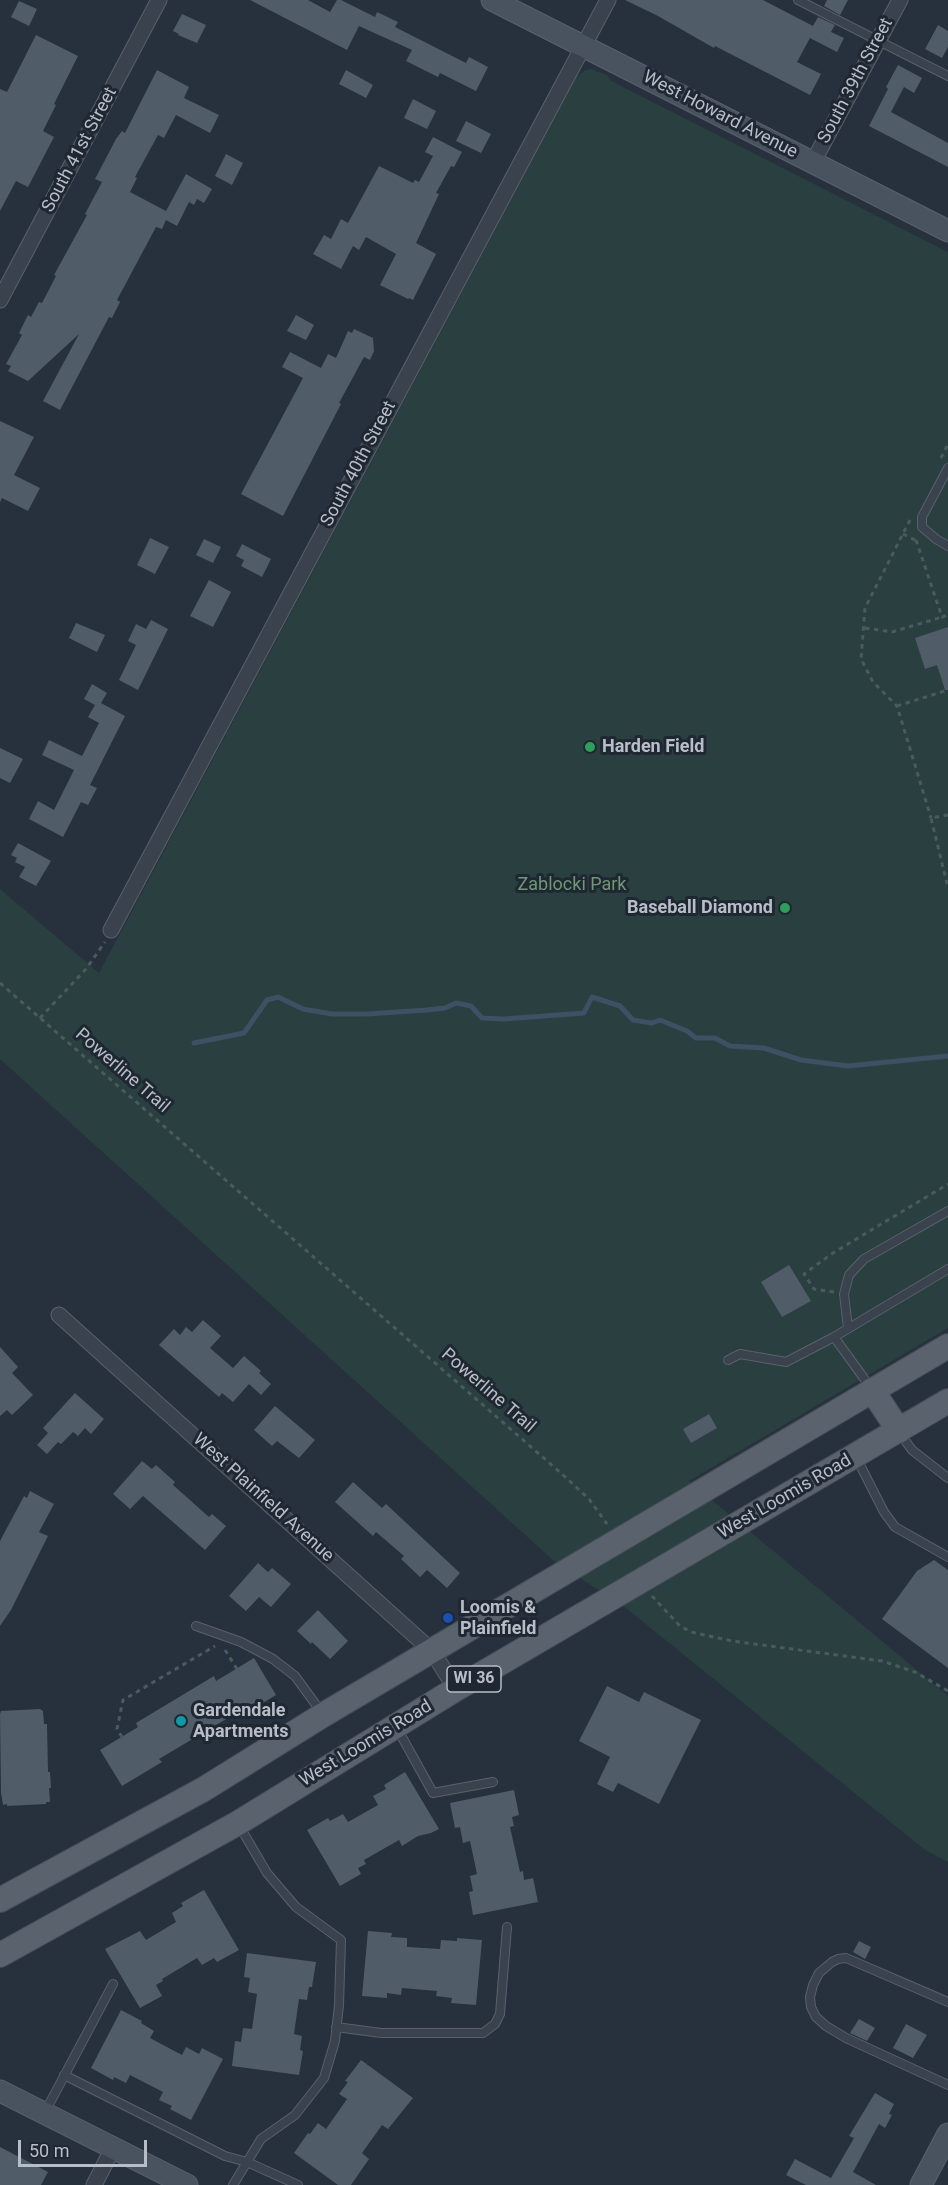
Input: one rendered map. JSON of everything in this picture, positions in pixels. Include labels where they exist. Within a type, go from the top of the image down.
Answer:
[{"type":"main road","name":"WI 36","points":[[0,1900],[204,1789],[323,1714],[948,1346]]},
{"type":"main road","points":[[872,1390],[899,1431]]},
{"type":"main road","name":"West Loomis Road","points":[[0,1955],[238,1823],[456,1689],[948,1401]]},
{"type":"street","name":"South 41st Street","points":[[0,300],[159,0]]},
{"type":"street","name":"West Howard Avenue","points":[[492,0],[948,231]]},
{"type":"street","name":"South 40th Street","points":[[111,930],[608,0]]},
{"type":"street","name":"South 39th Street","points":[[813,162],[900,0]]},
{"type":"street","name":"West Plainfield Avenue","points":[[59,1315],[432,1651],[456,1689]]},
{"type":"street","points":[[0,2091],[188,2185]]},
{"type":"street","points":[[921,2185],[948,2134]]},
{"type":"street","points":[[94,2185],[113,2148]]},
{"type":"lane","points":[[798,0],[948,76]]},
{"type":"lane","points":[[948,468],[922,517],[922,527],[948,546]]},
{"type":"lane","points":[[848,1328],[844,1294],[849,1275],[864,1259],[948,1211]]},
{"type":"lane","points":[[728,1360],[740,1354],[786,1362],[834,1337],[948,1269]]},
{"type":"lane","points":[[834,1337],[872,1390]]},
{"type":"lane","points":[[899,1431],[912,1450],[948,1478]]},
{"type":"lane","points":[[856,1456],[884,1512],[895,1527],[948,1557]]},
{"type":"lane","points":[[196,1626],[241,1642],[273,1659],[296,1676],[323,1714]]},
{"type":"lane","points":[[396,1726],[433,1793],[493,1782]]},
{"type":"lane","points":[[233,2185],[261,2139],[295,2115],[324,2078],[335,2041],[339,2005],[341,1940],[296,1907],[267,1873],[238,1823]]},
{"type":"lane","points":[[336,2027],[381,2033],[483,2033],[495,2024],[500,2014],[507,1927]]},
{"type":"lane","points":[[948,2002],[846,1958],[831,1962],[819,1972],[810,1997],[811,2007],[816,2017],[826,2026],[846,2038],[948,2085]]},
{"type":"lane","points":[[44,2113],[113,1984]]},
{"type":"lane","points":[[64,2075],[225,2156],[247,2162],[298,2185]]},
{"type":"path","points":[[938,464],[948,444]]},
{"type":"path","points":[[913,514],[865,608],[861,659],[873,681],[897,706],[931,818],[948,888]]},
{"type":"path","points":[[916,540],[942,617]]},
{"type":"path","points":[[865,628],[892,632],[948,615]]},
{"type":"path","points":[[897,706],[948,690]]},
{"type":"path","points":[[931,818],[948,815]]},
{"type":"path","points":[[40,1018],[86,969],[111,930]]},
{"type":"path","name":"Powerline Trail","points":[[0,983],[562,1474],[589,1499],[616,1541]]},
{"type":"path","points":[[844,1294],[814,1289],[804,1274],[833,1253],[948,1184]]},
{"type":"path","points":[[641,1581],[658,1605],[680,1626],[691,1632],[732,1641],[892,1664],[915,1672],[948,1691]]},
{"type":"path","points":[[122,1737],[117,1729],[123,1700],[221,1642],[237,1669]]},
{"type":"green space","name":"Zablocki Park","points":[[591,69],[607,75],[611,81],[948,252],[948,1328],[689,1481],[948,1696],[948,1862],[925,1850],[626,1608],[554,1561],[0,1059],[0,889],[99,973],[577,76]]},
{"type":"building","points":[[250,0],[308,0],[330,12],[337,0],[341,0],[375,17],[377,12],[398,22],[395,27],[466,63],[469,57],[488,67],[476,91],[440,73],[438,77],[406,61],[412,50],[359,26],[347,50]]},
{"type":"building","points":[[625,0],[763,0],[813,26],[818,17],[835,25],[831,32],[844,38],[837,52],[810,38],[797,62],[821,74],[810,95],[715,46],[714,48]]},
{"type":"building","points":[[827,0],[848,0],[840,15],[824,6]]},
{"type":"building","points":[[19,1],[37,9],[29,26],[11,17]]},
{"type":"building","points":[[182,14],[206,25],[197,43],[173,31]]},
{"type":"building","points":[[938,25],[948,31],[948,47],[942,58],[925,49]]},
{"type":"building","points":[[36,35],[78,56],[43,131],[54,137],[28,187],[16,181],[0,211],[0,89],[7,92]]},
{"type":"building","points":[[898,65],[922,78],[914,93],[904,87],[891,112],[948,143],[948,167],[869,126]]},
{"type":"building","points":[[157,70],[189,87],[184,98],[219,115],[210,133],[176,115],[164,138],[158,135],[135,177],[137,178],[130,192],[166,211],[186,174],[212,189],[204,203],[197,199],[194,205],[189,202],[177,226],[166,220],[162,229],[156,227],[117,300],[120,302],[112,318],[109,317],[60,410],[43,401],[79,334],[28,381],[8,371],[11,366],[6,364],[22,335],[19,333],[28,315],[31,317],[39,302],[42,303],[56,276],[54,275],[87,215],[85,214],[102,182],[95,179],[116,139],[122,131],[125,133]]},
{"type":"building","points":[[346,70],[373,85],[366,98],[339,84]]},
{"type":"building","points":[[413,99],[436,111],[427,129],[404,118]]},
{"type":"building","points":[[466,121],[491,134],[481,153],[456,141]]},
{"type":"building","points":[[433,137],[462,152],[436,193],[439,194],[416,243],[436,254],[413,300],[380,285],[396,254],[366,237],[359,250],[353,246],[341,269],[313,254],[324,235],[331,239],[341,219],[348,223],[379,166],[413,183],[415,180],[419,182],[433,156],[425,152]]},
{"type":"building","points":[[226,154],[243,163],[232,185],[215,176]]},
{"type":"building","points":[[296,315],[314,325],[306,340],[287,331]]},
{"type":"building","points":[[354,329],[373,338],[374,351],[370,360],[364,357],[283,516],[241,494],[303,378],[282,367],[290,352],[321,368],[328,354],[336,358],[348,331],[352,333]]},
{"type":"building","points":[[0,421],[34,437],[14,475],[40,488],[28,511],[2,498],[0,502]]},
{"type":"building","points":[[150,538],[169,547],[155,574],[137,565]]},
{"type":"building","points":[[204,539],[221,547],[213,563],[196,555]]},
{"type":"building","points":[[242,544],[271,559],[262,577],[241,566],[244,560],[236,556]]},
{"type":"building","points":[[209,580],[231,592],[213,627],[190,616]]},
{"type":"building","points":[[151,620],[168,629],[138,690],[119,680],[136,645],[128,641],[136,624],[146,629]]},
{"type":"building","points":[[76,623],[105,635],[97,652],[69,638]]},
{"type":"building","points":[[948,627],[948,690],[945,690],[937,665],[925,669],[915,638]]},
{"type":"building","points":[[92,684],[107,693],[101,703],[125,716],[90,785],[97,788],[88,805],[81,802],[63,837],[29,819],[38,801],[54,810],[74,770],[42,755],[49,740],[82,756],[99,723],[88,717],[95,705],[84,699]]},
{"type":"building","points":[[0,748],[23,759],[10,783],[0,778]]},
{"type":"building","points":[[18,843],[51,861],[36,886],[19,877],[25,867],[15,862],[17,858],[11,855]]},
{"type":"building","points":[[789,1265],[811,1301],[782,1317],[761,1282]]},
{"type":"building","points":[[203,1320],[221,1336],[210,1348],[233,1368],[244,1356],[261,1371],[259,1373],[271,1384],[261,1395],[249,1384],[233,1402],[222,1393],[219,1397],[159,1345],[174,1329],[180,1335],[186,1327],[192,1332]]},
{"type":"building","points":[[0,1347],[18,1367],[12,1373],[33,1395],[12,1415],[7,1410],[0,1416]]},
{"type":"building","points":[[75,1393],[104,1419],[91,1434],[85,1428],[78,1436],[73,1432],[61,1444],[58,1442],[47,1454],[37,1445],[48,1433],[43,1428]]},
{"type":"building","points":[[275,1406],[315,1440],[299,1458],[277,1441],[272,1446],[254,1430]]},
{"type":"building","points":[[709,1414],[717,1428],[691,1443],[683,1429]]},
{"type":"building","points":[[142,1461],[152,1469],[156,1465],[175,1482],[173,1485],[209,1517],[212,1514],[226,1526],[205,1550],[143,1496],[130,1509],[113,1494]]},
{"type":"building","points":[[353,1482],[382,1508],[386,1504],[460,1573],[447,1588],[427,1570],[420,1577],[401,1559],[404,1556],[376,1532],[373,1536],[335,1502]]},
{"type":"building","points":[[30,1491],[54,1504],[39,1532],[48,1536],[11,1610],[0,1626],[0,1541],[24,1496],[27,1498]]},
{"type":"building","points":[[934,1560],[948,1570],[948,1668],[882,1619],[917,1571]]},
{"type":"building","points":[[258,1563],[268,1572],[272,1568],[291,1584],[271,1607],[259,1597],[246,1611],[229,1596]]},
{"type":"building","points":[[318,1610],[348,1641],[330,1659],[297,1631]]},
{"type":"building","name":"Gardendale Apartments","points":[[254,1658],[276,1695],[236,1719],[233,1715],[159,1759],[162,1762],[122,1786],[100,1750],[138,1727],[136,1723],[214,1676],[216,1681]]},
{"type":"building","points":[[607,1686],[639,1702],[644,1692],[701,1720],[659,1804],[618,1783],[613,1792],[597,1784],[610,1757],[579,1741]]},
{"type":"building","points":[[40,1709],[43,1711],[44,1724],[47,1724],[50,1802],[3,1805],[1,1711]]},
{"type":"building","points":[[405,1772],[439,1829],[418,1836],[402,1846],[399,1840],[364,1860],[366,1864],[358,1868],[361,1874],[340,1886],[307,1830],[328,1818],[330,1821],[343,1814],[348,1822],[378,1805],[373,1796],[386,1789],[384,1785]]},
{"type":"building","points":[[514,1790],[519,1815],[512,1817],[514,1826],[510,1827],[520,1872],[523,1871],[524,1880],[533,1878],[538,1902],[473,1915],[469,1892],[473,1891],[470,1876],[477,1874],[470,1841],[463,1843],[460,1827],[455,1828],[450,1803]]},
{"type":"building","points":[[204,1890],[239,1950],[217,1962],[214,1958],[202,1965],[197,1958],[162,1979],[163,1981],[156,1985],[162,1996],[140,2008],[105,1949],[140,1931],[146,1940],[176,1922],[172,1913],[183,1906],[181,1903]]},
{"type":"building","points":[[368,1931],[392,1933],[391,1937],[407,1938],[407,1947],[440,1949],[441,1940],[457,1941],[457,1938],[482,1940],[476,2005],[451,2003],[452,1998],[436,1996],[437,1991],[402,1988],[401,1995],[387,1993],[387,1998],[362,1996]]},
{"type":"building","points":[[859,1941],[871,1947],[865,1959],[853,1952]]},
{"type":"building","points":[[247,1953],[316,1962],[312,1987],[309,1987],[307,2000],[299,1999],[294,2034],[302,2036],[300,2050],[303,2051],[299,2075],[232,2066],[235,2041],[241,2042],[243,2028],[252,2029],[257,1994],[248,1992],[250,1978],[244,1977]]},
{"type":"building","points":[[121,2010],[142,2021],[141,2023],[154,2031],[150,2038],[182,2055],[186,2047],[199,2054],[202,2048],[223,2059],[191,2120],[170,2109],[172,2106],[159,2100],[163,2092],[130,2075],[126,2083],[114,2077],[113,2080],[91,2068]]},
{"type":"building","points":[[859,2019],[875,2028],[867,2041],[850,2033]]},
{"type":"building","points":[[906,2024],[927,2035],[913,2058],[893,2048]]},
{"type":"building","points":[[361,2060],[413,2098],[388,2129],[382,2125],[362,2153],[369,2159],[351,2185],[338,2185],[294,2153],[318,2123],[326,2129],[347,2099],[339,2094],[348,2082],[345,2081]]},
{"type":"building","points":[[875,2093],[894,2104],[889,2114],[892,2115],[885,2128],[879,2124],[853,2172],[876,2185],[806,2185],[786,2175],[795,2159],[831,2178],[854,2138],[849,2136]]},
{"type":"building","points":[[0,2147],[48,2172],[41,2185],[0,2185]]},
{"type":"waterway","points":[[194,1043],[244,1033],[267,1000],[278,997],[303,1009],[332,1014],[427,1010],[445,1008],[456,1003],[471,1006],[482,1018],[504,1019],[584,1013],[592,997],[620,1006],[633,1020],[652,1023],[660,1020],[687,1031],[696,1038],[715,1038],[730,1046],[764,1048],[801,1060],[848,1066],[948,1056]]},
{"type":"place","name":"Harden Field","points":[[590,747]]},
{"type":"place","name":"Baseball Diamond","points":[[785,908]]},
{"type":"place","name":"Loomis & Plainfield","points":[[448,1618]]},
{"type":"place","name":"Gardendale Apartments","points":[[181,1721]]}]
